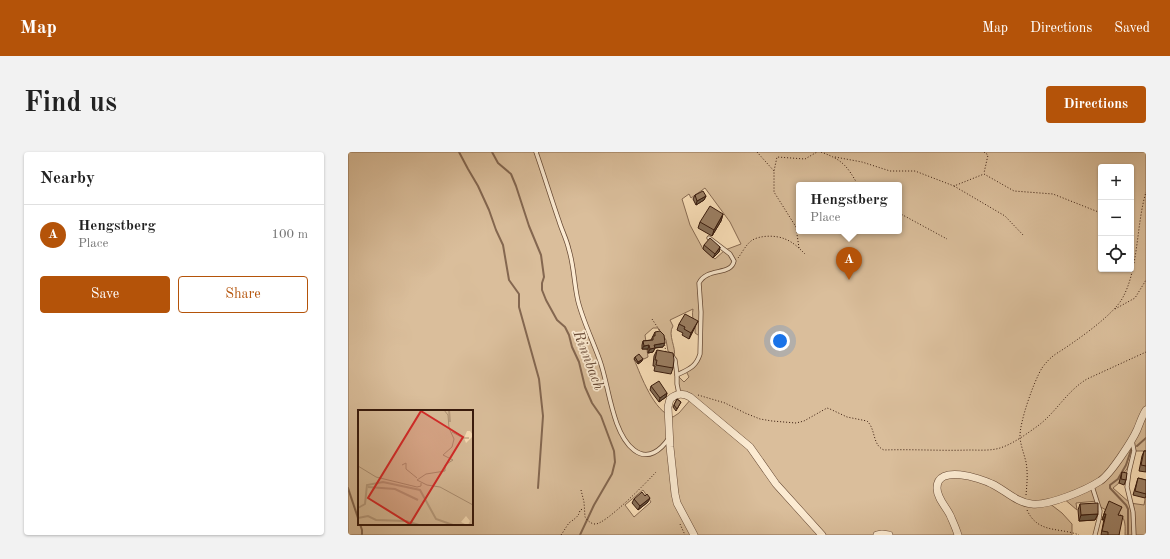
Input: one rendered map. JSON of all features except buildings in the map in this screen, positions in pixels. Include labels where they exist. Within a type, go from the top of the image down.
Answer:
[{"type":"street","points":[[694,535],[677,503],[669,438],[669,403],[672,397],[679,394],[690,397],[750,447],[776,484],[822,535]]},
{"type":"street","points":[[958,535],[950,514],[938,493],[938,484],[941,478],[953,474],[982,479],[1025,503],[1035,505],[1049,503],[1092,486],[1102,480],[1110,472],[1132,440],[1146,410]]},
{"type":"street","points":[[877,535],[889,535]]},
{"type":"lane","points":[[536,152],[569,248],[578,303],[600,360],[610,399],[622,435],[632,449],[644,455],[649,455],[659,450],[669,438]]},
{"type":"lane","points":[[677,375],[694,366],[700,354],[701,312],[699,287],[701,279],[710,273],[730,269],[734,265],[730,254],[709,238]]},
{"type":"lane","points":[[666,353],[674,357],[679,394]]},
{"type":"lane","points":[[1132,440],[1134,451],[1127,487],[1133,512],[1134,535]]},
{"type":"lane","points":[[1092,486],[1100,511],[1095,535]]},
{"type":"path","points":[[757,152],[774,171]]},
{"type":"path","points":[[796,227],[774,192],[774,171],[777,157],[805,160],[817,152]]},
{"type":"path","points":[[821,152],[835,157],[862,162],[890,171],[915,171],[954,186],[1005,216],[1024,236]]},
{"type":"path","points":[[984,152],[988,156],[984,174]]},
{"type":"path","points":[[835,157],[849,169],[856,182]]},
{"type":"path","points":[[954,186],[984,174]]},
{"type":"path","points":[[984,174],[1014,191],[1053,194],[1098,212]]},
{"type":"path","points":[[1134,254],[1146,192]]},
{"type":"path","points":[[902,215],[947,239]]},
{"type":"path","points":[[797,234],[799,248]]},
{"type":"path","points":[[734,262],[749,242],[762,237],[785,239],[805,254]]},
{"type":"path","points":[[1112,311],[1123,297],[1130,272]]},
{"type":"path","points":[[1079,535],[1044,527],[1035,522],[1030,516],[1025,503],[1026,471],[1020,438],[1022,427],[1029,401],[1041,370],[1050,358],[1073,343],[1112,311],[1136,298],[1146,280]]},
{"type":"path","points":[[652,319],[662,336]]},
{"type":"path","points":[[664,339],[666,353]]},
{"type":"path","points":[[712,399],[725,403],[760,419],[772,421],[796,423],[804,421],[823,410],[830,409],[847,417],[867,420],[874,430],[877,444],[884,450],[911,449],[942,451],[992,449],[1000,448],[1020,438],[1048,417],[1078,384],[1146,352]]},
{"type":"path","points":[[580,490],[584,502],[584,514],[587,520],[591,523],[598,524],[608,518],[656,472]]},
{"type":"path","points":[[561,535],[570,523],[577,517],[580,510],[584,508]]},
{"type":"shaded area","points":[[348,152],[1146,152],[1146,451],[1133,451],[1127,469],[1121,476],[1119,483],[1113,488],[1130,503],[1144,505],[1146,494],[1146,535],[1125,535],[1125,524],[1120,514],[1107,507],[1106,510],[1099,506],[1097,501],[1076,503],[1077,510],[1063,498],[1049,503],[1062,513],[1072,524],[1072,535],[348,535]],"holes":[[[705,188],[730,222],[741,244],[725,250],[715,259],[703,249],[690,225],[682,199],[689,194],[691,198]],[[693,309],[695,333],[701,337],[698,360],[686,371],[689,377],[684,382],[677,375],[679,394],[691,399],[679,413],[673,417],[666,414],[654,401],[644,384],[634,359],[638,356],[644,359],[648,357],[645,335],[653,328],[658,328],[666,340],[668,351],[674,357],[675,353],[671,337],[671,330],[673,326],[670,320]],[[643,490],[651,502],[634,517],[625,505]]]},
{"type":"waterway","points":[[459,152],[478,186],[503,245],[509,280],[519,294],[519,307],[539,379],[543,416],[538,488]]},
{"type":"waterway","name":"Rinnbach","points":[[492,152],[498,163],[511,174],[516,186],[529,226],[541,255],[544,277],[542,290],[557,320],[565,327],[569,335],[572,347],[579,362],[585,387],[592,403],[601,416],[614,451],[615,462],[612,474],[594,505],[580,535]]},
{"type":"waterway","points":[[1137,446],[1146,438]]},
{"type":"waterway","points":[[1128,535],[1128,509],[1110,488],[1110,485],[1118,479],[1126,465],[1131,450]]},
{"type":"waterway","points":[[348,488],[358,518]]},
{"type":"waterway","points":[[360,525],[362,535]]},
{"type":"place","name":"Hengstberg","points":[[849,280]]}]
